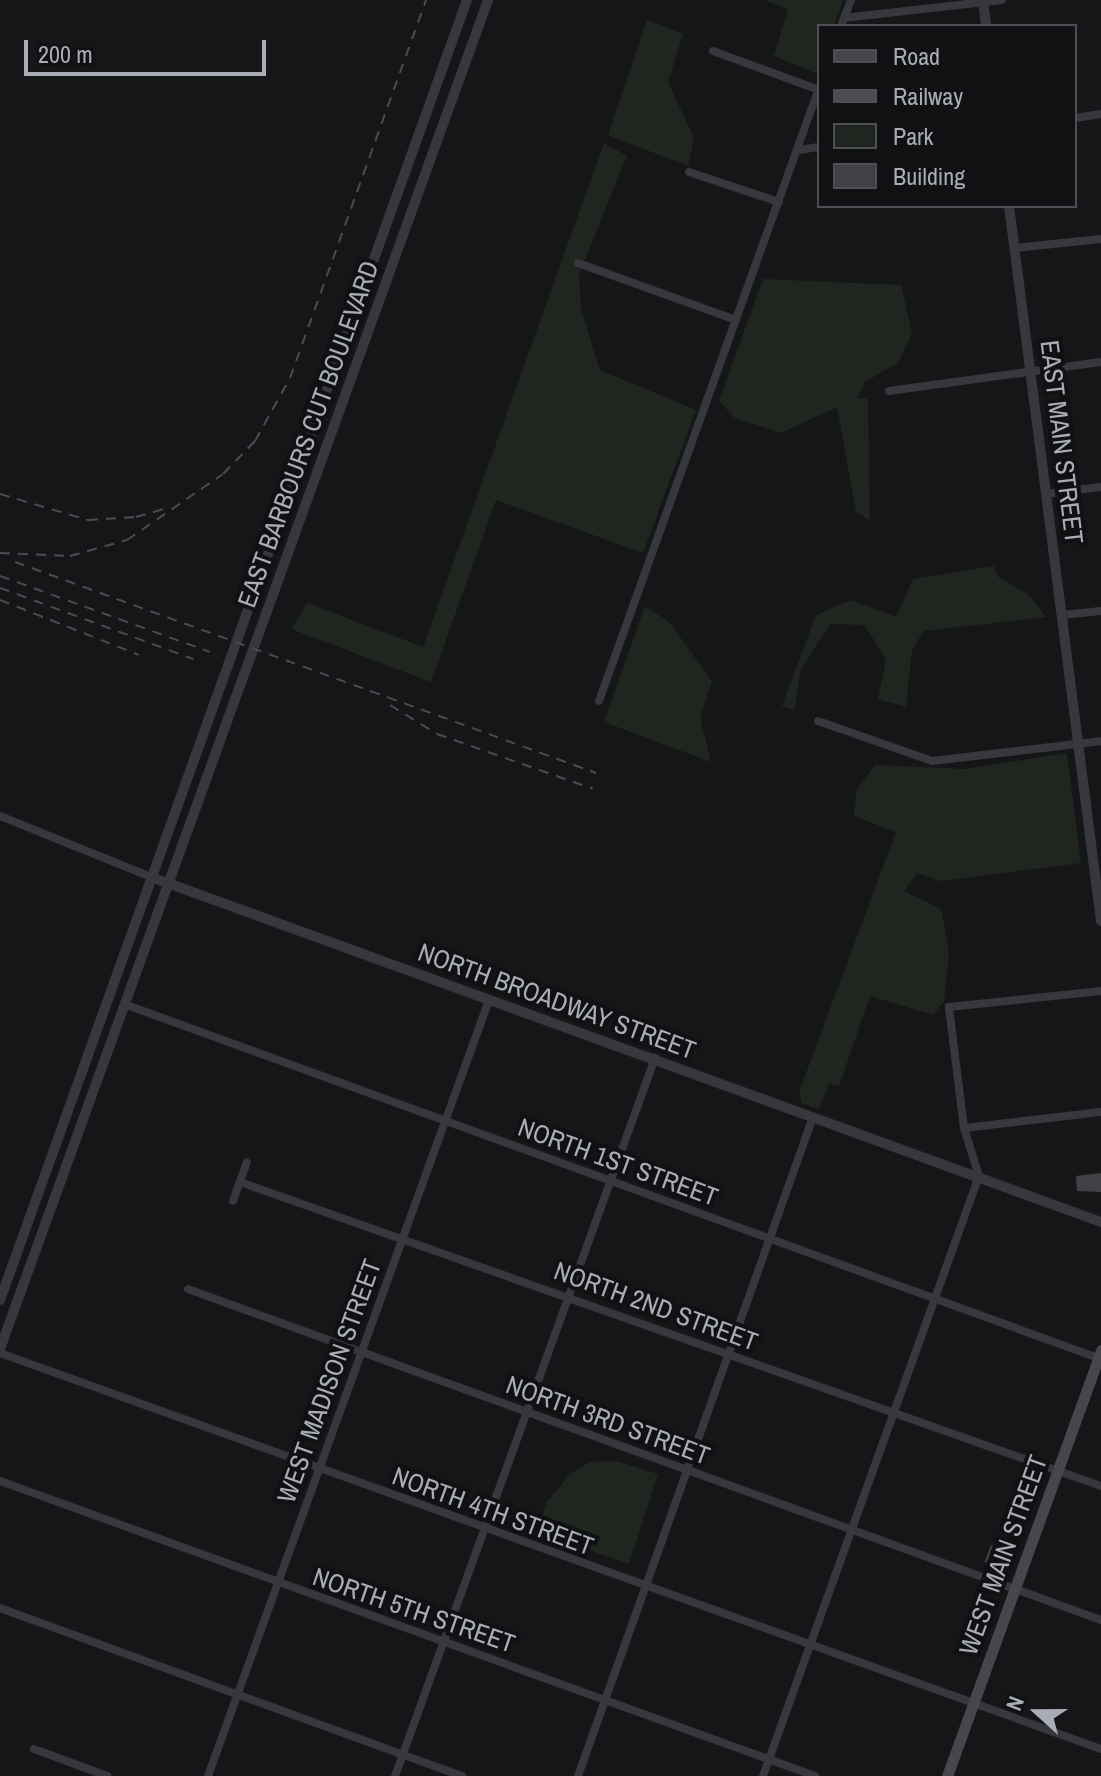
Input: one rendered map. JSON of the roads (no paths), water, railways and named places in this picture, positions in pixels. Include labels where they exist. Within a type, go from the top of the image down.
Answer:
[{"type":"main road","name":"WEST MAIN STREET","points":[[947,1776],[1100,1355]]},
{"type":"street","name":"EAST BARBOURS CUT BOULEVARD","points":[[0,1300],[467,0]]},
{"type":"street","name":"EAST BARBOURS CUT BOULEVARD","points":[[0,1351],[488,0]]},
{"type":"street","points":[[842,22],[851,0]]},
{"type":"street","points":[[842,22],[1002,0]]},
{"type":"street","points":[[983,1],[986,24]]},
{"type":"street","points":[[713,51],[817,88]]},
{"type":"street","points":[[599,701],[817,95]]},
{"type":"street","points":[[432,97],[451,104]]},
{"type":"street","points":[[1077,118],[1101,114]]},
{"type":"street","points":[[798,150],[817,147]]},
{"type":"street","points":[[689,172],[779,202]]},
{"type":"street","name":"EAST MAIN STREET","points":[[1009,208],[1101,921]]},
{"type":"street","points":[[1015,248],[1101,239]]},
{"type":"street","points":[[578,263],[736,320]]},
{"type":"street","points":[[369,270],[389,278]]},
{"type":"street","points":[[889,391],[1101,362]]},
{"type":"street","points":[[1046,494],[1101,487]]},
{"type":"street","points":[[288,494],[308,501]]},
{"type":"street","points":[[1062,615],[1101,611]]},
{"type":"street","points":[[221,680],[240,686]]},
{"type":"street","points":[[818,721],[932,761],[1101,741]]},
{"type":"street","name":"NORTH BROADWAY STREET","points":[[0,816],[151,877],[1101,1222]]},
{"type":"street","points":[[763,1776],[979,1176],[964,1128],[949,1007],[1101,991]]},
{"type":"street","name":"WEST MADISON STREET","points":[[208,1776],[489,1000]]},
{"type":"street","name":"NORTH 1ST STREET","points":[[124,1004],[934,1299],[1100,1355]]},
{"type":"street","points":[[395,1776],[655,1058]]},
{"type":"street","points":[[964,1128],[1101,1112]]},
{"type":"street","points":[[578,1776],[813,1117]]},
{"type":"street","points":[[53,1152],[69,1160]]},
{"type":"street","points":[[233,1201],[247,1162]]},
{"type":"street","name":"NORTH 2ND STREET","points":[[240,1182],[569,1295],[1101,1486]]},
{"type":"street","points":[[26,1227],[42,1233]]},
{"type":"street","name":"NORTH 3RD STREET","points":[[188,1289],[1101,1620]]},
{"type":"street","name":"NORTH 4TH STREET","points":[[0,1351],[645,1587],[1101,1749]]},
{"type":"street","name":"NORTH 5TH STREET","points":[[0,1481],[277,1584],[444,1641],[815,1776]]},
{"type":"street","points":[[0,1608],[462,1776]]},
{"type":"street","points":[[34,1749],[107,1776]]},
{"type":"railway","points":[[0,553],[70,556],[127,540],[223,474],[255,441],[290,378],[426,0]]},
{"type":"railway","points":[[0,494],[88,520],[136,517],[170,507]]},
{"type":"railway","points":[[15,562],[596,773]]},
{"type":"railway","points":[[0,576],[210,652]]},
{"type":"railway","points":[[0,588],[193,659]]},
{"type":"railway","points":[[0,600],[139,655]]},
{"type":"railway","points":[[390,705],[437,734],[593,789]]}]
